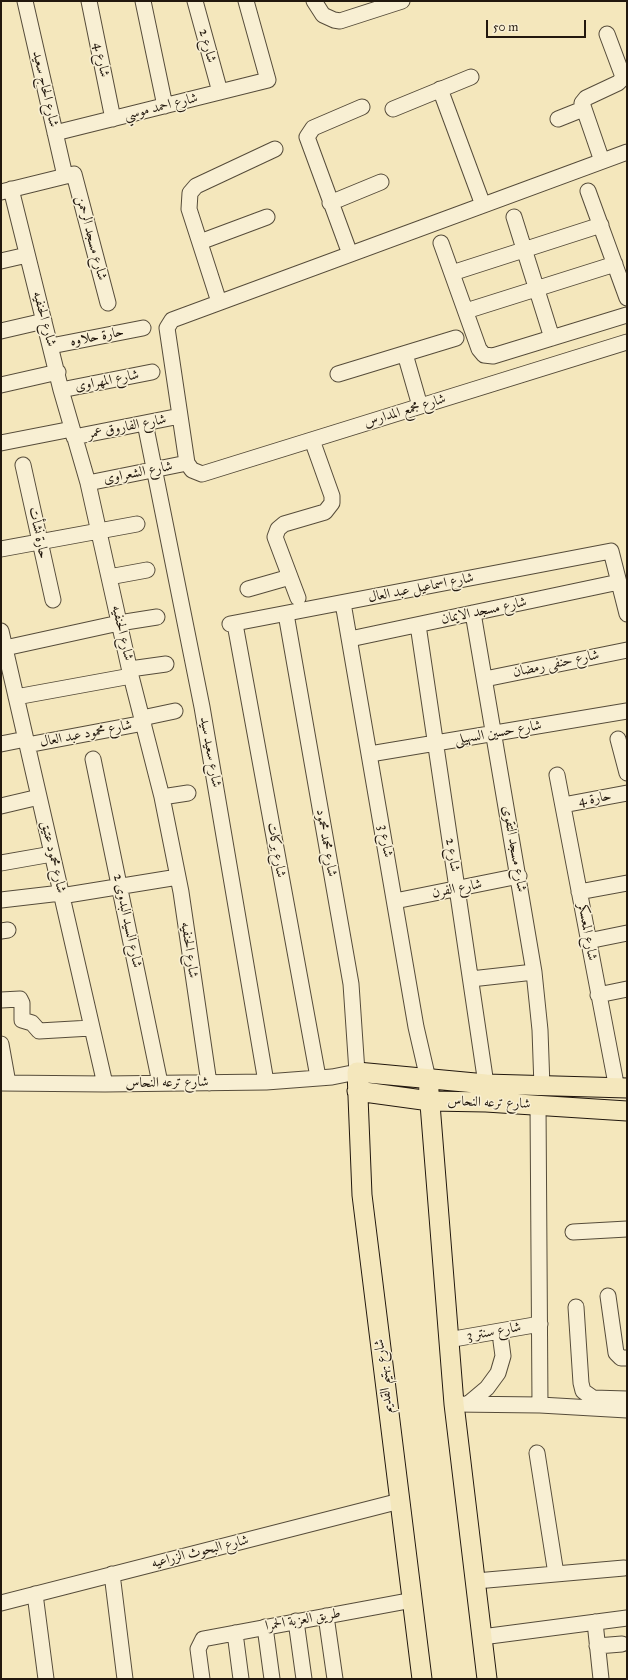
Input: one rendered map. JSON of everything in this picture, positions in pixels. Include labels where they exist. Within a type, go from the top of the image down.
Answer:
[{"type":"main road","name":"شارع ترعه النحاس","points":[[357,1072],[383,1076],[428,1078],[486,1084],[540,1096],[627,1111]]},
{"type":"main road","name":"شارع بهتيم القديم","points":[[357,1072],[362,1195],[422,1679]]},
{"type":"main road","points":[[428,1078],[448,1340],[461,1404],[476,1581],[487,1679]]},
{"type":"main road","name":"شارع ترعه النحاس","points":[[357,1091],[430,1101],[540,1096],[622,1089]]},
{"type":"street","name":"شارع الحاج سعيد","points":[[25,1],[55,133],[69,175]]},
{"type":"street","name":"شارع 4","points":[[89,1],[113,119]]},
{"type":"street","points":[[143,1],[165,106]]},
{"type":"street","name":"شارع 2","points":[[195,1],[220,92]]},
{"type":"street","name":"شارع احمد موسي","points":[[55,133],[268,80],[246,1]]},
{"type":"street","points":[[314,1],[322,15],[340,21],[402,1]]},
{"type":"street","points":[[602,161],[582,103],[586,98],[618,83],[622,79],[622,74],[607,34]]},
{"type":"street","points":[[393,109],[471,77]]},
{"type":"street","points":[[440,89],[483,205]]},
{"type":"street","points":[[350,254],[307,141],[308,134],[313,128],[362,107]]},
{"type":"street","points":[[558,119],[583,109]]},
{"type":"street","points":[[220,302],[188,204],[188,198],[192,189],[275,149]]},
{"type":"street","points":[[187,463],[167,325],[172,320],[627,152]]},
{"type":"street","points":[[6,190],[69,175]]},
{"type":"street","name":"شارع مسجد الرحمن","points":[[69,175],[108,303]]},
{"type":"street","points":[[330,203],[381,182]]},
{"type":"street","name":"شارع الحنفيه","points":[[6,190],[27,255],[58,372],[61,390],[88,483],[119,623],[162,797],[178,877],[209,1083]]},
{"type":"street","points":[[588,191],[627,298]]},
{"type":"street","points":[[200,242],[267,217]]},
{"type":"street","points":[[514,218],[552,338]]},
{"type":"street","points":[[452,273],[601,225]]},
{"type":"street","points":[[441,243],[481,352],[488,356],[552,338],[627,314]]},
{"type":"street","points":[[1,261],[27,255]]},
{"type":"street","points":[[466,311],[615,264]]},
{"type":"street","points":[[1,331],[44,321]]},
{"type":"street","name":"حارة حلاوه","points":[[51,346],[143,328]]},
{"type":"street","points":[[338,374],[456,338]]},
{"type":"street","name":"شارع مجمع المدارس","points":[[187,463],[192,470],[202,474],[627,342]]},
{"type":"street","points":[[405,354],[420,406]]},
{"type":"street","points":[[499,354],[506,379]]},
{"type":"street","points":[[1,385],[58,372]]},
{"type":"street","name":"شارع المهراوى","points":[[61,390],[152,372]]},
{"type":"street","name":"شارع الفاروق عمر","points":[[1,443],[180,416]]},
{"type":"street","name":"شارع سعيد سيد","points":[[145,422],[202,707],[266,1082]]},
{"type":"street","points":[[298,598],[276,542],[278,529],[284,524],[325,512],[332,503],[332,496],[312,440]]},
{"type":"street","name":"شارع الشعراوى","points":[[88,483],[187,463]]},
{"type":"street","name":"حارة نشأت","points":[[24,465],[53,600]]},
{"type":"street","points":[[1,549],[137,524]]},
{"type":"street","name":"شارع اسماعيل عبد العال","points":[[232,624],[611,551],[619,582]]},
{"type":"street","points":[[109,577],[147,570]]},
{"type":"street","points":[[248,589],[290,577]]},
{"type":"street","points":[[619,582],[627,614]]},
{"type":"street","name":"شارع مسجد الايمان","points":[[350,639],[619,582]]},
{"type":"street","name":"شارع 3","points":[[344,603],[416,1027],[428,1078]]},
{"type":"street","name":"شارع مسجد التقوى","points":[[473,613],[519,876],[534,972],[540,1030],[540,1405]]},
{"type":"street","name":"شارع محمد محمود","points":[[286,614],[351,984],[357,1072]]},
{"type":"street","points":[[5,648],[119,623],[157,617]]},
{"type":"street","name":"شارع بركات","points":[[232,624],[325,1077]]},
{"type":"street","name":"شارع 2","points":[[418,625],[486,1084]]},
{"type":"street","name":"شارع محمود عتيق","points":[[1,631],[5,648],[6,680],[16,697],[105,1084]]},
{"type":"street","name":"شارع حنفى رمضان","points":[[485,679],[627,650]]},
{"type":"street","points":[[16,697],[131,673],[166,664]]},
{"type":"street","name":"شارع محمود عبد العال","points":[[1,744],[26,742],[143,720],[175,711]]},
{"type":"street","name":"شارع حسين السهيلى","points":[[370,754],[627,711]]},
{"type":"street","points":[[618,739],[627,773]]},
{"type":"street","name":"شارع السيد البدوى 2","points":[[94,759],[160,1084]]},
{"type":"street","name":"شارع المعسكر","points":[[557,775],[598,995],[622,1089]]},
{"type":"street","points":[[162,797],[188,793]]},
{"type":"street","name":"حارة 4","points":[[563,805],[627,793]]},
{"type":"street","points":[[1,806],[39,797]]},
{"type":"street","points":[[1,863],[52,854]]},
{"type":"street","name":"شارع الفرن","points":[[395,901],[519,876]]},
{"type":"street","points":[[1,900],[61,895],[178,877]]},
{"type":"street","points":[[579,892],[627,883]]},
{"type":"street","points":[[588,941],[627,933]]},
{"type":"street","points":[[471,979],[534,972]]},
{"type":"street","points":[[598,995],[627,989]]},
{"type":"street","points":[[1,1000],[20,999],[22,1002],[22,1020],[32,1023],[40,1031],[92,1028]]},
{"type":"street","points":[[1,1044],[5,1083]]},
{"type":"street","name":"شارع ترعه النحاس","points":[[5,1083],[160,1084],[266,1082],[325,1077],[357,1072]]},
{"type":"street","name":"شارع ترعه النحاس","points":[[325,1077],[357,1091]]},
{"type":"street","points":[[573,1232],[627,1229]]},
{"type":"street","points":[[608,1296],[616,1353],[621,1358],[627,1358]]},
{"type":"street","points":[[576,1307],[581,1383],[583,1391],[593,1398],[627,1399]]},
{"type":"street","name":"شارع سنتر 3","points":[[448,1340],[540,1324]]},
{"type":"street","points":[[461,1404],[487,1388],[498,1373],[503,1356],[501,1341]]},
{"type":"street","points":[[461,1404],[540,1405],[627,1410]]},
{"type":"street","points":[[537,1453],[556,1574]]},
{"type":"street","name":"شارع البحوث الزراعيه","points":[[1,1603],[400,1501]]},
{"type":"street","points":[[476,1581],[624,1568]]},
{"type":"street","points":[[112,1574],[125,1679]]},
{"type":"street","points":[[35,1594],[46,1679]]},
{"type":"street","name":"طريق العزبة الحمرا","points":[[202,1679],[198,1646],[203,1639],[207,1637],[413,1600]]},
{"type":"street","points":[[326,1616],[335,1679]]},
{"type":"street","points":[[482,1637],[627,1618]]},
{"type":"street","points":[[296,1621],[304,1679]]},
{"type":"street","points":[[595,1622],[601,1679]]},
{"type":"street","points":[[265,1627],[272,1679]]},
{"type":"street","points":[[234,1633],[241,1679]]},
{"type":"street","points":[[597,1646],[622,1644]]}]
